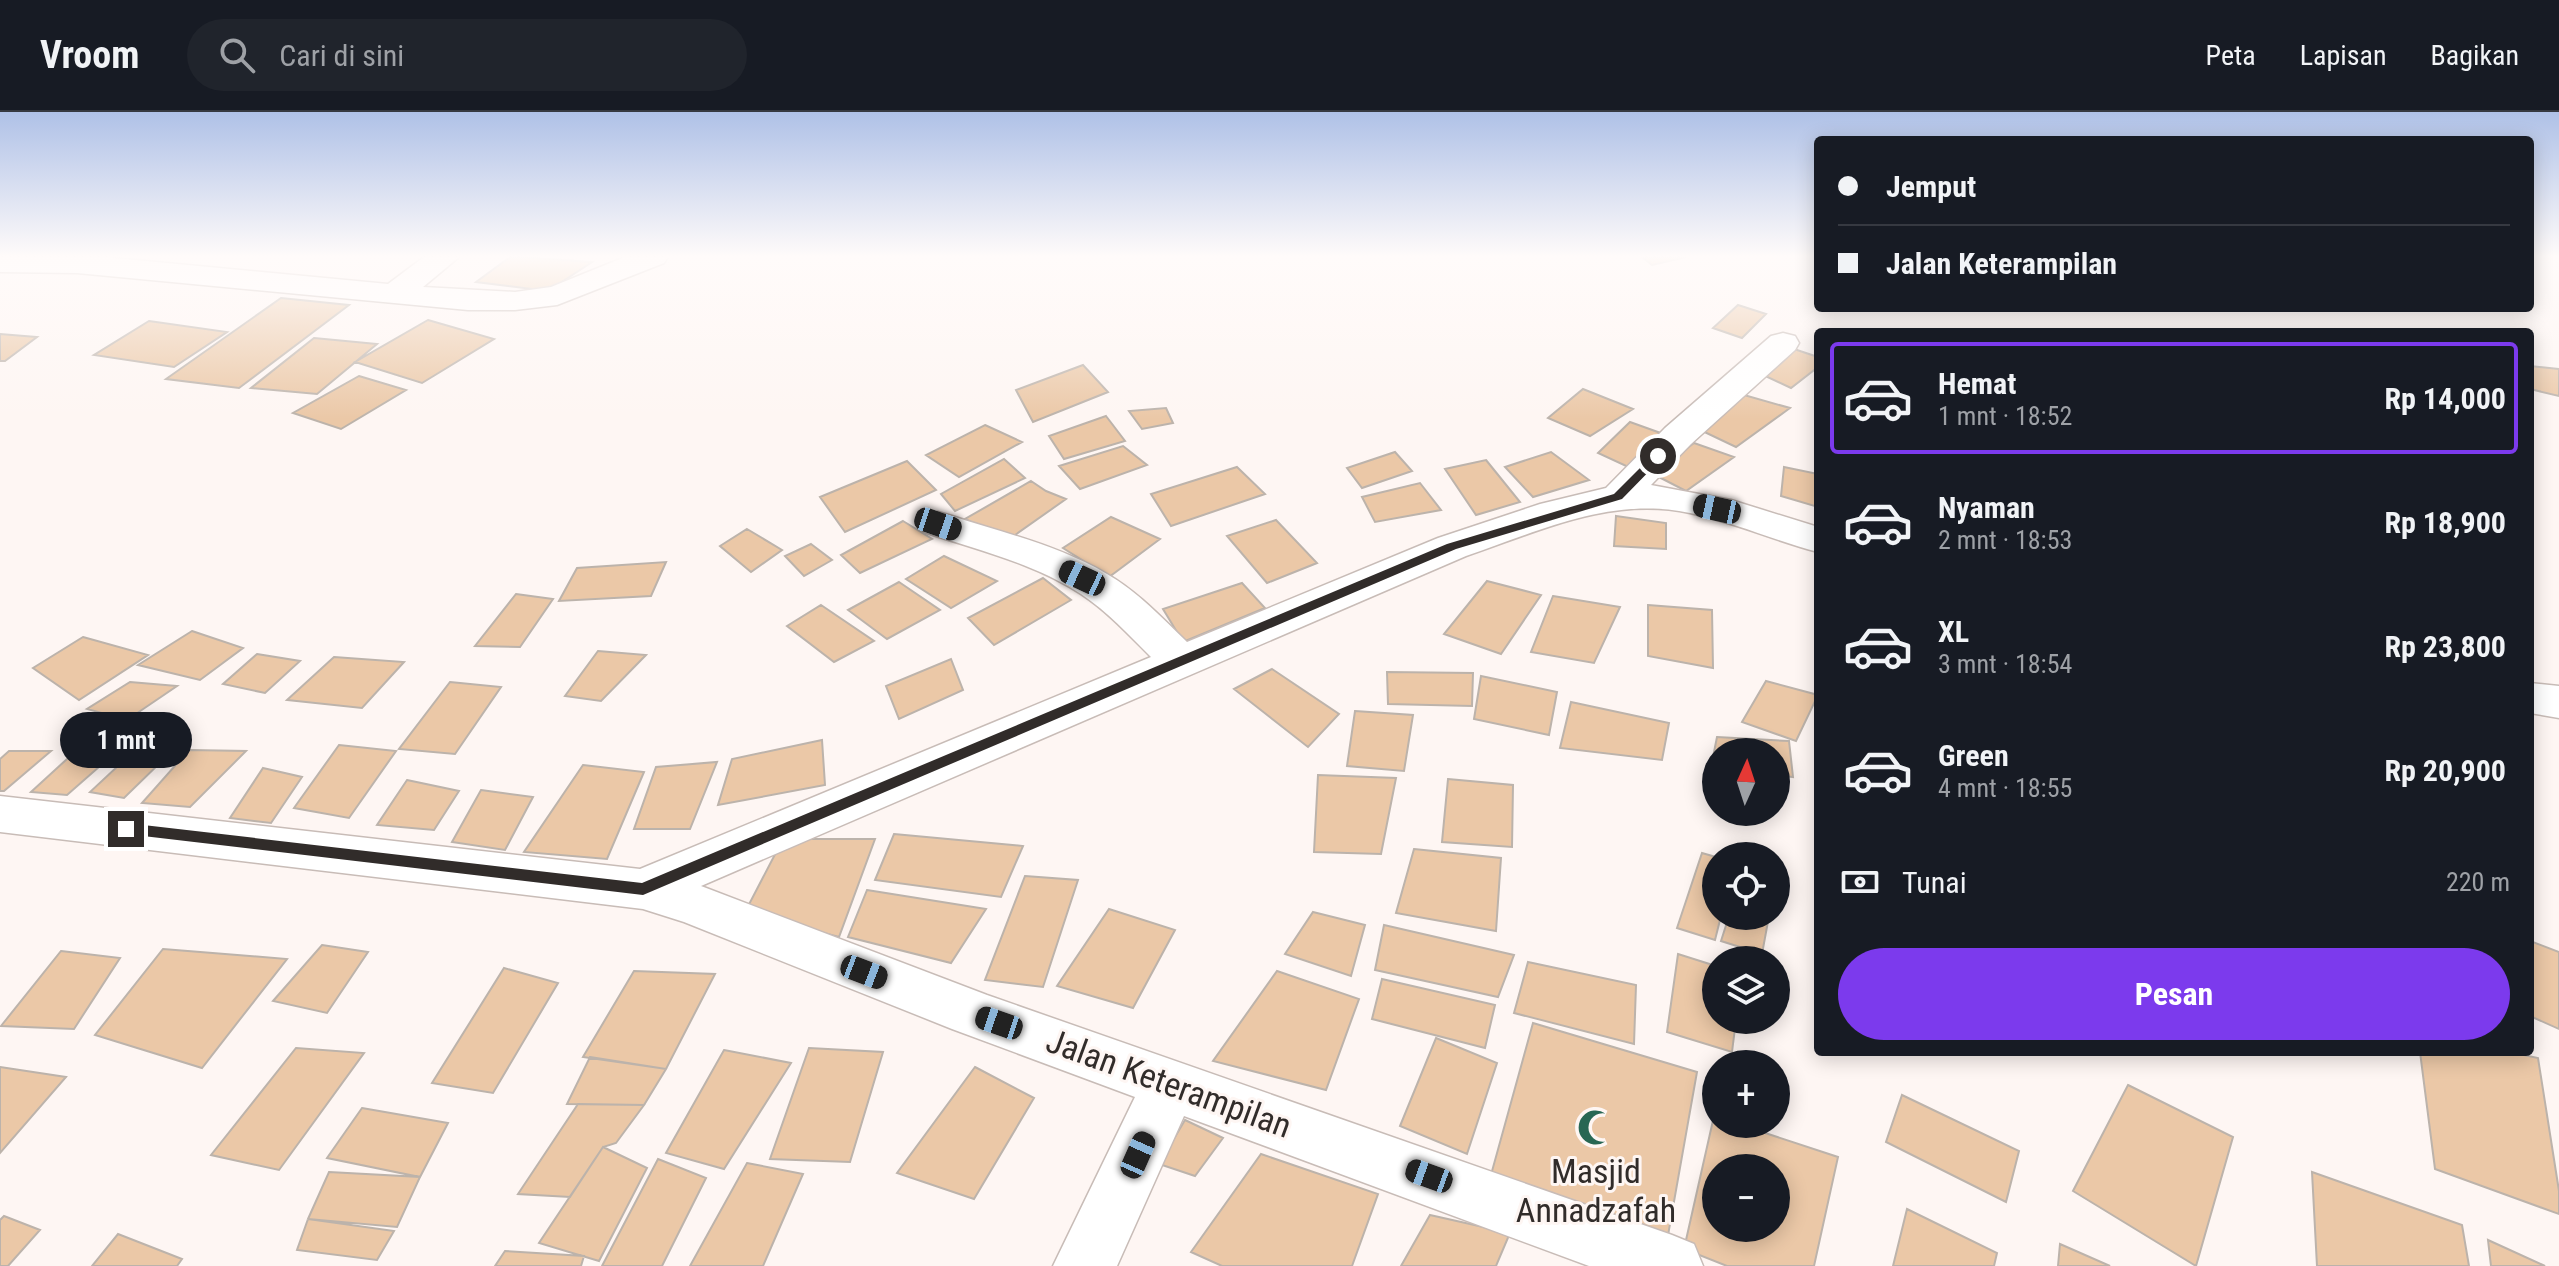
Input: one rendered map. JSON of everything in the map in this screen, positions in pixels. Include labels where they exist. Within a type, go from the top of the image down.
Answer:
[{"type":"street","points":[[1618,497],[1678,436],[1783,343]]},
{"type":"street","points":[[643,889],[1452,547],[1618,497],[1672,499],[1702,505],[1814,539]]},
{"type":"street","points":[[938,524],[1042,560],[1082,578],[1113,597],[1182,662]]},
{"type":"street","points":[[2534,699],[2559,702]]},
{"type":"street","name":"Jalan Keterampilan","points":[[0,814],[643,889],[697,905],[971,1013],[1672,1266]]},
{"type":"street","points":[[1084,1266],[1117,1203],[1170,1083]]},
{"type":"building","points":[[263,311],[341,311],[239,388],[166,379]]},
{"type":"building","points":[[1732,311],[1766,314],[1742,338],[1713,328]]},
{"type":"building","points":[[428,320],[494,339],[422,383],[355,362]]},
{"type":"building","points":[[149,321],[227,332],[174,367],[94,355]]},
{"type":"building","points":[[0,334],[37,337],[5,361],[0,361]]},
{"type":"building","points":[[314,338],[377,344],[317,394],[251,388]]},
{"type":"building","points":[[1791,348],[1814,356],[1814,370],[1791,388],[1761,374]]},
{"type":"building","points":[[1083,365],[1108,392],[1033,422],[1016,390]]},
{"type":"building","points":[[2534,366],[2559,369],[2559,396],[2534,390]]},
{"type":"building","points":[[359,376],[406,390],[341,429],[293,413]]},
{"type":"building","points":[[1583,389],[1633,409],[1590,436],[1548,418]]},
{"type":"building","points":[[1737,393],[1790,408],[1736,447],[1696,428]]},
{"type":"building","points":[[1166,408],[1173,423],[1142,429],[1129,411]]},
{"type":"building","points":[[1106,416],[1125,441],[1064,459],[1049,436]]},
{"type":"building","points":[[1630,422],[1669,436],[1637,471],[1598,453]]},
{"type":"building","points":[[985,425],[1022,442],[959,477],[926,455]]},
{"type":"building","points":[[1694,443],[1734,457],[1686,491],[1653,474]]},
{"type":"building","points":[[1123,446],[1147,465],[1080,489],[1059,466]]},
{"type":"building","points":[[1395,452],[1412,471],[1362,488],[1347,468]]},
{"type":"building","points":[[1551,452],[1589,480],[1533,497],[1505,467]]},
{"type":"building","points":[[1004,459],[1025,478],[955,511],[941,494]]},
{"type":"building","points":[[1486,460],[1520,502],[1476,515],[1445,469]]},
{"type":"building","points":[[907,461],[936,490],[845,532],[820,497]]},
{"type":"building","points":[[1237,467],[1265,494],[1171,526],[1151,494]]},
{"type":"building","points":[[1784,467],[1814,473],[1814,506],[1781,496]]},
{"type":"building","points":[[1031,481],[1066,499],[1008,540],[965,519]]},
{"type":"building","points":[[1420,483],[1441,510],[1375,522],[1362,497]]},
{"type":"building","points":[[1616,516],[1666,523],[1666,549],[1614,546]]},
{"type":"building","points":[[1111,517],[1160,539],[1109,577],[1063,548]]},
{"type":"building","points":[[1276,520],[1317,563],[1267,583],[1227,536]]},
{"type":"building","points":[[903,521],[932,539],[860,573],[841,555]]},
{"type":"building","points":[[747,529],[782,550],[751,572],[720,546]]},
{"type":"building","points":[[811,544],[832,560],[804,576],[785,556]]},
{"type":"building","points":[[944,556],[997,581],[951,608],[906,579]]},
{"type":"building","points":[[666,562],[651,596],[559,601],[577,568]]},
{"type":"building","points":[[1043,578],[1071,600],[994,645],[968,618]]},
{"type":"building","points":[[1487,581],[1541,595],[1501,654],[1444,634]]},
{"type":"building","points":[[899,582],[940,610],[887,639],[848,610]]},
{"type":"building","points":[[1242,583],[1265,608],[1183,642],[1163,609]]},
{"type":"building","points":[[516,594],[553,599],[520,647],[475,646]]},
{"type":"building","points":[[1553,596],[1620,607],[1594,663],[1531,652]]},
{"type":"building","points":[[821,605],[874,641],[834,662],[787,626]]},
{"type":"building","points":[[1648,605],[1712,610],[1713,668],[1648,656]]},
{"type":"building","points":[[192,631],[243,648],[200,680],[138,665]]},
{"type":"building","points":[[83,637],[148,655],[79,700],[33,668]]},
{"type":"building","points":[[598,651],[646,655],[601,701],[565,696]]},
{"type":"building","points":[[257,654],[300,661],[265,693],[223,684]]},
{"type":"building","points":[[334,657],[404,662],[362,708],[287,700]]},
{"type":"building","points":[[951,659],[963,690],[899,719],[886,686]]},
{"type":"building","points":[[1272,669],[1339,714],[1308,747],[1234,689]]},
{"type":"building","points":[[1387,672],[1473,673],[1472,706],[1388,704]]},
{"type":"building","points":[[1481,676],[1557,692],[1549,735],[1474,719]]},
{"type":"building","points":[[1766,681],[1814,694],[1814,703],[1796,741],[1742,722]]},
{"type":"building","points":[[130,682],[177,686],[127,720],[87,709]]},
{"type":"building","points":[[450,682],[501,687],[455,754],[399,749]]},
{"type":"building","points":[[1571,702],[1669,723],[1662,760],[1560,748]]},
{"type":"building","points":[[1355,711],[1413,715],[1404,771],[1347,766]]},
{"type":"building","points":[[822,740],[825,785],[718,805],[732,759]]},
{"type":"building","points":[[339,745],[396,751],[349,818],[294,808]]},
{"type":"building","points":[[79,748],[116,752],[67,795],[31,792]]},
{"type":"building","points":[[189,750],[246,751],[190,807],[142,803]]},
{"type":"building","points":[[9,751],[51,751],[4,791],[0,791],[0,759]]},
{"type":"building","points":[[133,752],[166,757],[124,798],[90,792]]},
{"type":"building","points":[[717,762],[690,829],[634,829],[656,767]]},
{"type":"building","points":[[583,765],[644,772],[607,859],[524,852]]},
{"type":"building","points":[[263,768],[302,777],[271,823],[230,818]]},
{"type":"building","points":[[1318,775],[1396,778],[1381,854],[1314,852]]},
{"type":"building","points":[[1448,779],[1513,785],[1512,847],[1442,842]]},
{"type":"building","points":[[407,780],[459,791],[434,830],[377,825]]},
{"type":"building","points":[[481,790],[533,797],[505,850],[452,842]]},
{"type":"building","points":[[894,834],[1023,846],[1001,897],[875,880]]},
{"type":"building","points":[[783,839],[875,839],[839,937],[745,912]]},
{"type":"building","points":[[1414,849],[1501,858],[1496,931],[1396,913]]},
{"type":"building","points":[[1702,853],[1702,930],[1718,930],[1715,940],[1677,928]]},
{"type":"building","points":[[1025,876],[1078,880],[1043,987],[985,980]]},
{"type":"building","points":[[867,890],[986,909],[951,963],[848,937]]},
{"type":"building","points":[[1109,909],[1175,930],[1133,1008],[1057,986]]},
{"type":"building","points":[[1313,912],[1365,925],[1351,976],[1285,954]]},
{"type":"building","points":[[1384,925],[1514,955],[1498,997],[1375,970]]},
{"type":"building","points":[[1725,930],[1766,930],[1763,946],[1737,946],[1721,941]]},
{"type":"building","points":[[2534,943],[2559,952],[2559,1029],[2534,1018]]},
{"type":"building","points":[[322,945],[368,952],[327,1013],[273,1001]]},
{"type":"building","points":[[163,949],[287,959],[202,1068],[95,1035]]},
{"type":"building","points":[[61,951],[120,958],[74,1029],[1,1026]]},
{"type":"building","points":[[1678,954],[1702,962],[1702,1034],[1734,1034],[1732,1050],[1667,1032]]},
{"type":"building","points":[[1528,962],[1636,985],[1634,1044],[1514,1013]]},
{"type":"building","points":[[504,968],[558,983],[493,1093],[432,1083]]},
{"type":"building","points":[[634,971],[715,974],[666,1069],[583,1057]]},
{"type":"building","points":[[1277,971],[1359,999],[1326,1090],[1213,1061]]},
{"type":"building","points":[[1382,979],[1495,1005],[1485,1048],[1372,1019]]},
{"type":"building","name":"Masjid Annadzafah","points":[[1533,1023],[1697,1072],[1667,1241],[1489,1182]]},
{"type":"building","points":[[1436,1038],[1497,1063],[1467,1154],[1400,1126]]},
{"type":"building","points":[[296,1048],[364,1053],[279,1170],[211,1155]]},
{"type":"building","points":[[809,1048],[883,1052],[850,1162],[770,1159]]},
{"type":"building","points":[[724,1050],[791,1063],[724,1169],[666,1153]]},
{"type":"building","points":[[2421,1056],[2538,1058],[2559,1191],[2559,1214],[2435,1169]]},
{"type":"building","points":[[590,1057],[666,1069],[644,1105],[567,1104]]},
{"type":"building","points":[[0,1067],[66,1077],[0,1153]]},
{"type":"building","points":[[975,1067],[1034,1098],[974,1199],[897,1173]]},
{"type":"building","points":[[2128,1085],[2233,1137],[2196,1266],[2073,1191]]},
{"type":"building","points":[[1902,1095],[2019,1151],[2006,1202],[1886,1142]]},
{"type":"building","points":[[578,1104],[644,1105],[616,1143],[603,1147],[570,1197],[518,1194]]},
{"type":"building","points":[[362,1108],[448,1123],[420,1177],[327,1158]]},
{"type":"building","points":[[1185,1120],[1223,1138],[1195,1176],[1159,1164]]},
{"type":"building","points":[[1709,1138],[1780,1138],[1838,1157],[1814,1266],[1727,1266],[1684,1249],[1702,1169],[1702,1242],[1790,1242],[1790,1154],[1705,1154]]},
{"type":"building","points":[[603,1147],[647,1168],[599,1261],[539,1243]]},
{"type":"building","points":[[1261,1154],[1378,1194],[1352,1266],[1222,1266],[1191,1252]]},
{"type":"building","points":[[658,1159],[706,1178],[662,1266],[602,1266]]},
{"type":"building","points":[[747,1163],[803,1174],[763,1266],[690,1266]]},
{"type":"building","points":[[329,1172],[420,1177],[397,1227],[308,1219]]},
{"type":"building","points":[[2312,1172],[2462,1225],[2469,1266],[2317,1266]]},
{"type":"building","points":[[1907,1209],[1997,1253],[1994,1266],[1893,1266]]},
{"type":"building","points":[[1430,1215],[1510,1233],[1496,1266],[1401,1266]]},
{"type":"building","points":[[4,1216],[40,1230],[8,1266],[0,1266],[0,1220]]},
{"type":"building","points":[[308,1219],[394,1231],[377,1260],[297,1250]]},
{"type":"building","points":[[118,1234],[182,1259],[177,1266],[92,1266]]},
{"type":"building","points":[[2488,1240],[2545,1266],[2491,1266]]},
{"type":"building","points":[[2060,1244],[2110,1266],[2058,1266]]},
{"type":"building","points":[[505,1251],[584,1256],[581,1266],[495,1266]]},
{"type":"place","name":"Masjid Annadzafah","points":[[1596,1127]]},
{"type":"route","points":[[126,829],[643,889],[1452,547],[1618,497],[1658,456]]}]
